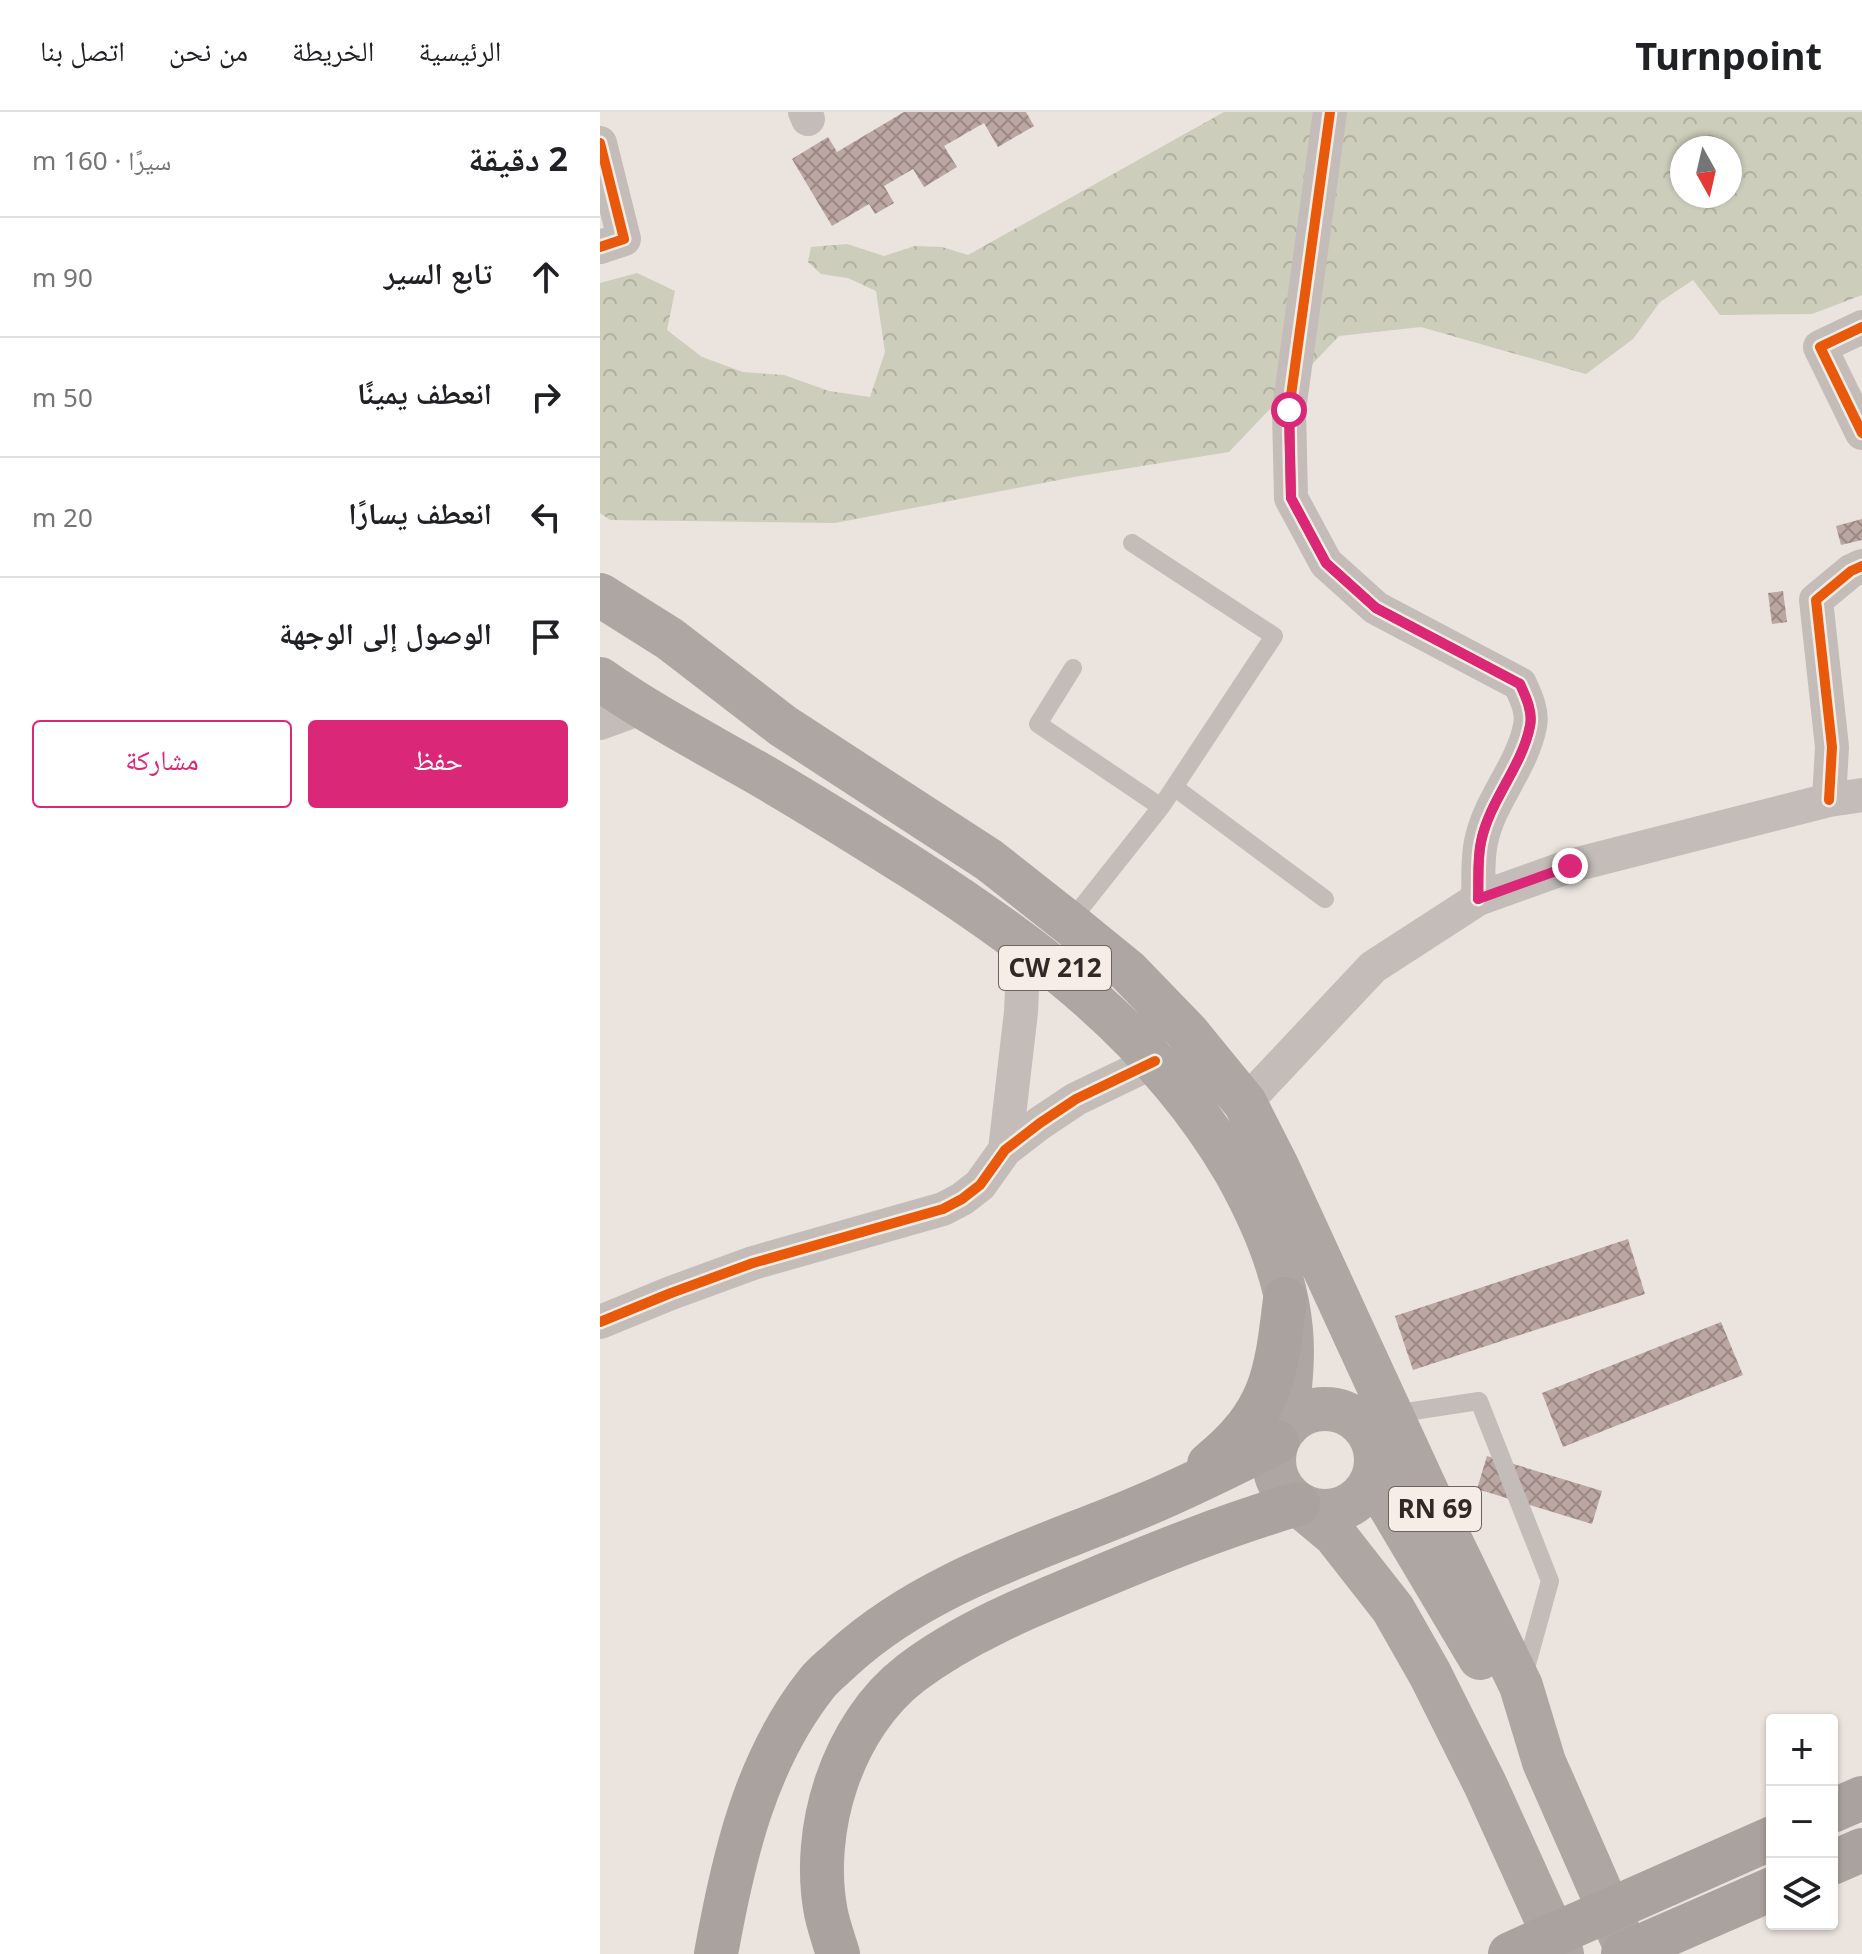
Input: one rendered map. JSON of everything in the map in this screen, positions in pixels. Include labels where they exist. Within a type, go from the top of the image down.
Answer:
[{"type":"highway","points":[[600,566],[653,617],[670,639]]},
{"type":"highway","name":"CW 212","points":[[600,595],[670,639],[783,726],[989,860],[1138,981],[1187,1032],[1245,1103],[1297,1209]]},
{"type":"highway","name":"CW 212","points":[[600,679],[641,708],[853,830],[969,904],[1024,943],[1096,1002],[1155,1061],[1211,1130],[1243,1185],[1269,1240],[1291,1330],[1282,1435]]},
{"type":"highway","name":"RN 69","points":[[1297,1209],[1378,1421],[1521,1686],[1544,1762],[1626,1954]]},
{"type":"highway","points":[[1144,1506],[1211,1463],[1245,1431],[1273,1378],[1285,1299]]},
{"type":"highway","points":[[716,1954],[730,1876],[763,1776],[790,1721],[818,1681],[861,1642],[907,1609],[969,1577],[1144,1506],[1282,1435],[1300,1416],[1317,1410],[1334,1410],[1378,1421],[1373,1440],[1376,1455],[1373,1478],[1361,1498],[1347,1507],[1315,1511],[1298,1504],[1243,1520],[1027,1607],[962,1641],[910,1674],[872,1712],[850,1750],[832,1797],[822,1850],[826,1913],[838,1954]]},
{"type":"highway","points":[[1282,1435],[1274,1460],[1277,1477],[1285,1492],[1335,1535],[1393,1609],[1430,1674],[1562,1954]]},
{"type":"highway","points":[[1373,1478],[1544,1762]]},
{"type":"highway","points":[[1838,1808],[1862,1798]]},
{"type":"highway","points":[[1510,1954],[1766,1841]]},
{"type":"highway","points":[[1838,1860],[1862,1850]]},
{"type":"highway","points":[[1626,1954],[1766,1892]]},
{"type":"street","points":[[1330,112],[1289,410],[1291,498],[1326,563],[1376,608],[1520,684],[1529,704],[1530,725],[1481,842],[1478,899]]},
{"type":"street","points":[[600,143],[624,239],[600,247]]},
{"type":"street","points":[[1862,327],[1820,347],[1862,433]]},
{"type":"street","points":[[1245,1103],[1373,967],[1478,899],[1570,866],[1846,798],[1832,747],[1816,600],[1851,571],[1862,566]]},
{"type":"street","points":[[600,723],[641,708]]},
{"type":"street","points":[[1005,1150],[1020,1025],[1024,943]]},
{"type":"street","points":[[600,1322],[753,1263],[943,1209],[980,1185],[1005,1150],[1076,1099],[1155,1061]]},
{"type":"lane","points":[[1069,923],[1161,807],[1274,636],[1132,543]]},
{"type":"lane","points":[[1073,668],[1038,724],[1161,807]]},
{"type":"lane","points":[[1174,787],[1325,899]]},
{"type":"lane","points":[[1378,1421],[1479,1401],[1550,1581],[1521,1686]]},
{"type":"green space","points":[[1224,112],[1862,112],[1862,295],[1812,314],[1720,315],[1693,280],[1660,302],[1633,339],[1586,374],[1421,327],[1339,336],[1229,452],[1074,477],[835,523],[610,520],[600,513],[600,283],[637,273],[675,291],[667,330],[702,357],[743,372],[784,375],[829,391],[870,397],[885,352],[876,291],[848,278],[821,274],[808,262],[811,247],[847,244],[884,256],[915,246],[942,247],[968,255]]},
{"type":"building","points":[[904,112],[1026,112],[1034,126],[998,147],[984,123],[944,146],[957,167],[924,187],[913,169],[884,186],[894,203],[875,214],[869,204],[832,226],[792,159],[828,137],[837,152]]},
{"type":"building","points":[[1862,519],[1862,540],[1841,545],[1836,526]]},
{"type":"building","points":[[1783,591],[1787,622],[1772,624],[1768,593]]},
{"type":"building","points":[[1628,1239],[1645,1294],[1413,1370],[1395,1316]]},
{"type":"building","points":[[1721,1322],[1743,1375],[1563,1447],[1542,1393]]},
{"type":"building","points":[[1487,1456],[1602,1491],[1592,1524],[1477,1489]]},
{"type":"cycle path","points":[[1330,112],[1289,410],[1291,498],[1326,563],[1376,608],[1520,684],[1527,699],[1531,721],[1526,741],[1491,812],[1481,842],[1478,899]]},
{"type":"cycle path","points":[[600,143],[624,239],[600,247]]},
{"type":"cycle path","points":[[1862,327],[1820,347],[1862,433]]},
{"type":"cycle path","points":[[1829,800],[1832,747],[1816,600],[1851,571],[1862,566]]},
{"type":"cycle path","points":[[600,1322],[753,1263],[943,1209],[980,1185],[1005,1150],[1040,1123],[1076,1099],[1155,1061]]},
{"type":"route","points":[[1289,410],[1291,498],[1326,563],[1376,608],[1520,684],[1529,704],[1530,725],[1522,750],[1497,799],[1481,842],[1478,899],[1570,866]]}]
